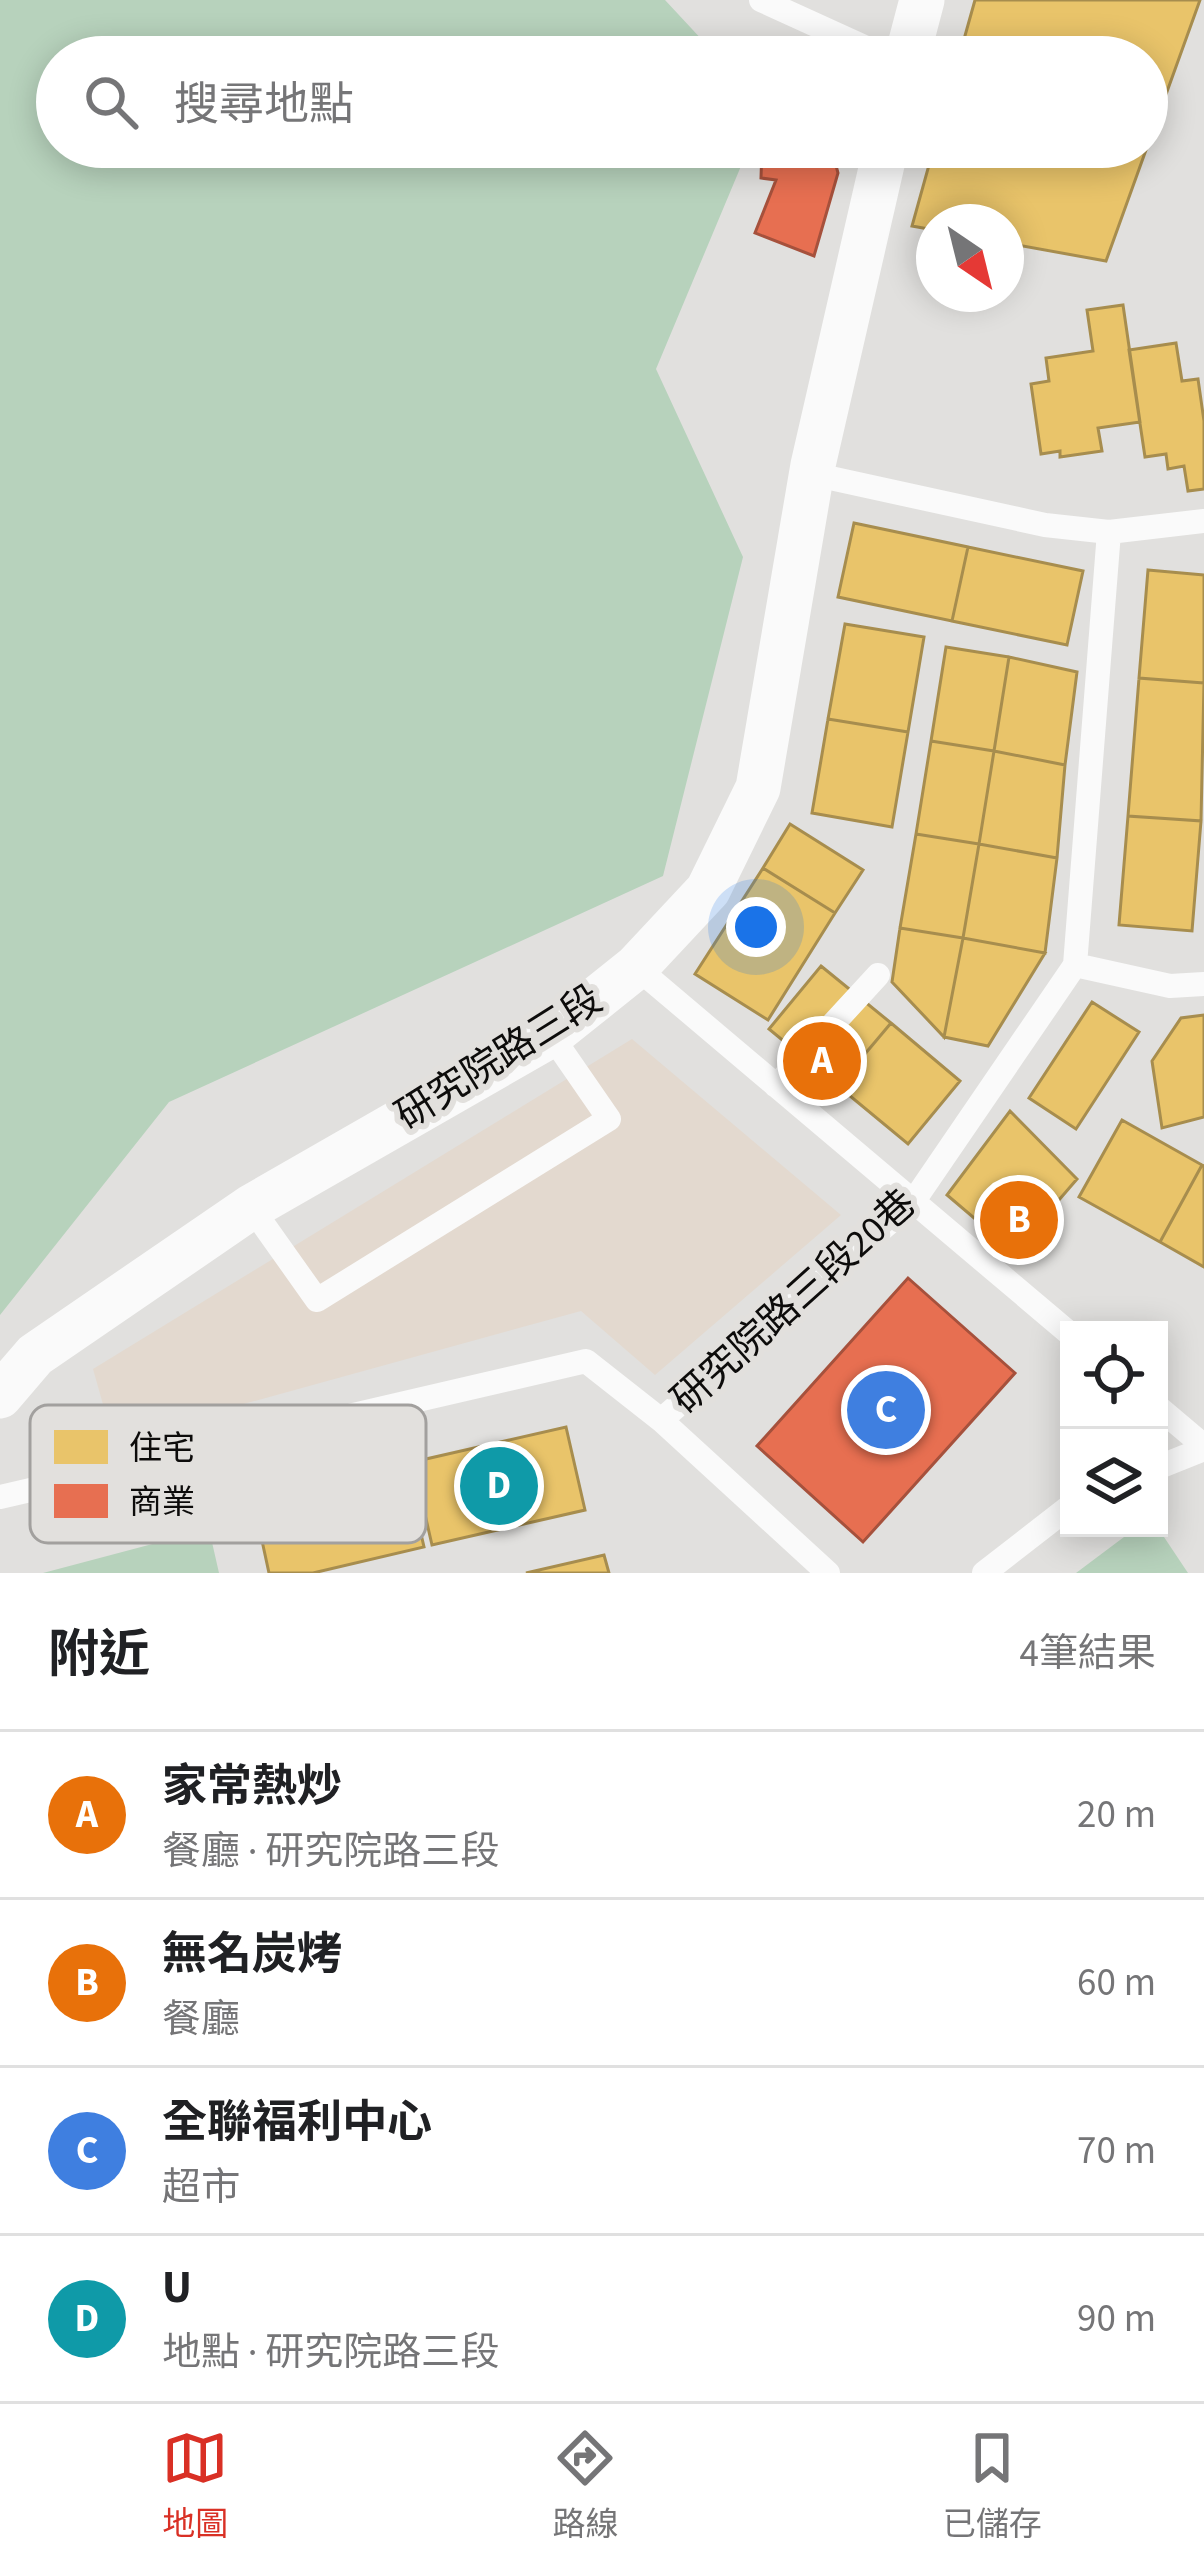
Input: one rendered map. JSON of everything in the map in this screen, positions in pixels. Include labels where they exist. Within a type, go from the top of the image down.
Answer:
[{"type":"street","points":[[913,36],[922,0]]},
{"type":"street","name":"研究院路三段","points":[[0,1396],[35,1354],[251,1207],[550,1035],[636,967],[708,890],[758,788],[812,473],[881,168]]},
{"type":"lane","points":[[761,0],[840,36]]},
{"type":"lane","points":[[812,473],[1045,525],[1109,532],[1204,521]]},
{"type":"lane","name":"研究院路三段20巷","points":[[398,1405],[586,1361],[661,1420],[913,1202],[1075,965],[1109,532]]},
{"type":"lane","points":[[1075,965],[1170,986],[1204,983]]},
{"type":"lane","points":[[636,967],[1060,1325]]},
{"type":"lane","points":[[776,1086],[878,975]]},
{"type":"lane","points":[[251,1207],[317,1300],[609,1119],[550,1035]]},
{"type":"lane","points":[[1168,1416],[1204,1447],[1168,1463]]},
{"type":"lane","points":[[661,1420],[828,1573]]},
{"type":"lane","name":"研究院路三段20巷","points":[[0,1498],[30,1491]]},
{"type":"lane","points":[[984,1573],[1060,1514]]},
{"type":"shaded area","points":[[632,1039],[841,1215],[655,1375],[581,1311],[240,1405],[103,1405],[93,1369]]},
{"type":"green space","points":[[0,0],[665,0],[698,36],[36,36],[36,168],[740,168],[656,369],[743,557],[663,876],[169,1102],[0,1315]]},
{"type":"green space","points":[[1124,1537],[1164,1537],[1188,1573],[1076,1573]]},
{"type":"green space","points":[[156,1543],[212,1543],[219,1573],[43,1573]]},
{"type":"building: 住宅","points":[[975,0],[1200,0],[1168,89],[1168,36],[965,36]]},
{"type":"building: 住宅","points":[[928,168],[1139,168],[1106,261],[1024,246],[1024,204],[918,204]]},
{"type":"building: 住宅","points":[[1123,305],[1140,422],[1098,428],[1102,451],[1060,457],[1060,451],[1041,454],[1031,384],[1049,381],[1046,358],[1093,351],[1087,310]]},
{"type":"building: 住宅","points":[[1176,343],[1182,381],[1198,379],[1204,421],[1204,489],[1188,491],[1184,466],[1168,469],[1166,454],[1145,457],[1129,350]]},
{"type":"building: 住宅","points":[[854,523],[968,547],[952,621],[838,597]]},
{"type":"building: 住宅","points":[[968,547],[1083,571],[1067,645],[952,621]]},
{"type":"building: 住宅","points":[[1148,570],[1204,575],[1204,683],[1139,678]]},
{"type":"building: 住宅","points":[[845,624],[924,637],[908,732],[828,719]]},
{"type":"building: 住宅","points":[[946,647],[1009,657],[994,751],[931,741]]},
{"type":"building: 住宅","points":[[1009,657],[1077,672],[1065,765],[994,751]]},
{"type":"building: 住宅","points":[[1139,678],[1204,683],[1201,821],[1128,816]]},
{"type":"building: 住宅","points":[[828,719],[908,732],[892,827],[812,813]]},
{"type":"building: 住宅","points":[[931,741],[994,751],[979,844],[916,834]]},
{"type":"building: 住宅","points":[[994,751],[1065,765],[1057,858],[979,844]]},
{"type":"building: 住宅","points":[[1128,816],[1201,821],[1192,931],[1119,925]]},
{"type":"building: 住宅","points":[[790,824],[863,870],[835,913],[763,868]]},
{"type":"building: 住宅","points":[[916,834],[979,844],[963,938],[900,928]]},
{"type":"building: 住宅","points":[[979,844],[1057,858],[1045,953],[963,938]]},
{"type":"building: 住宅","points":[[763,868],[835,913],[768,1020],[695,974]]},
{"type":"building: 住宅","points":[[900,928],[963,938],[944,1037],[892,982]]},
{"type":"building: 住宅","points":[[963,938],[1045,953],[988,1046],[944,1037]]},
{"type":"building: 住宅","points":[[821,966],[891,1023],[838,1086],[769,1029]]},
{"type":"building: 住宅","points":[[1092,1002],[1139,1032],[1076,1129],[1029,1098]]},
{"type":"building: 住宅","points":[[1204,1015],[1204,1117],[1162,1128],[1152,1061],[1181,1018]]},
{"type":"building: 住宅","points":[[891,1023],[960,1081],[908,1144],[838,1086]]},
{"type":"building: 住宅","points":[[1010,1111],[1077,1179],[1014,1252],[947,1195]]},
{"type":"building: 住宅","points":[[1122,1120],[1202,1165],[1160,1242],[1079,1197]]},
{"type":"building: 住宅","points":[[1204,1166],[1204,1267],[1160,1242]]},
{"type":"building: 住宅","points":[[566,1427],[585,1510],[432,1545],[426,1519],[426,1459]]},
{"type":"building: 住宅","points":[[263,1543],[423,1543],[424,1547],[313,1573],[269,1573]]},
{"type":"building: 住宅","points":[[604,1555],[609,1573],[526,1573]]},
{"type":"building: 商業","points":[[761,168],[837,168],[814,256],[755,233],[776,180],[761,178]]},
{"type":"building: 商業","points":[[908,1278],[1015,1373],[863,1542],[757,1446]]},
{"type":"place","name":"家常熱炒","points":[[822,1061]]},
{"type":"place","name":"無名炭烤","points":[[1019,1220]]},
{"type":"place","name":"全聯福利中心","points":[[886,1410]]},
{"type":"place","name":"U","points":[[499,1486]]}]
